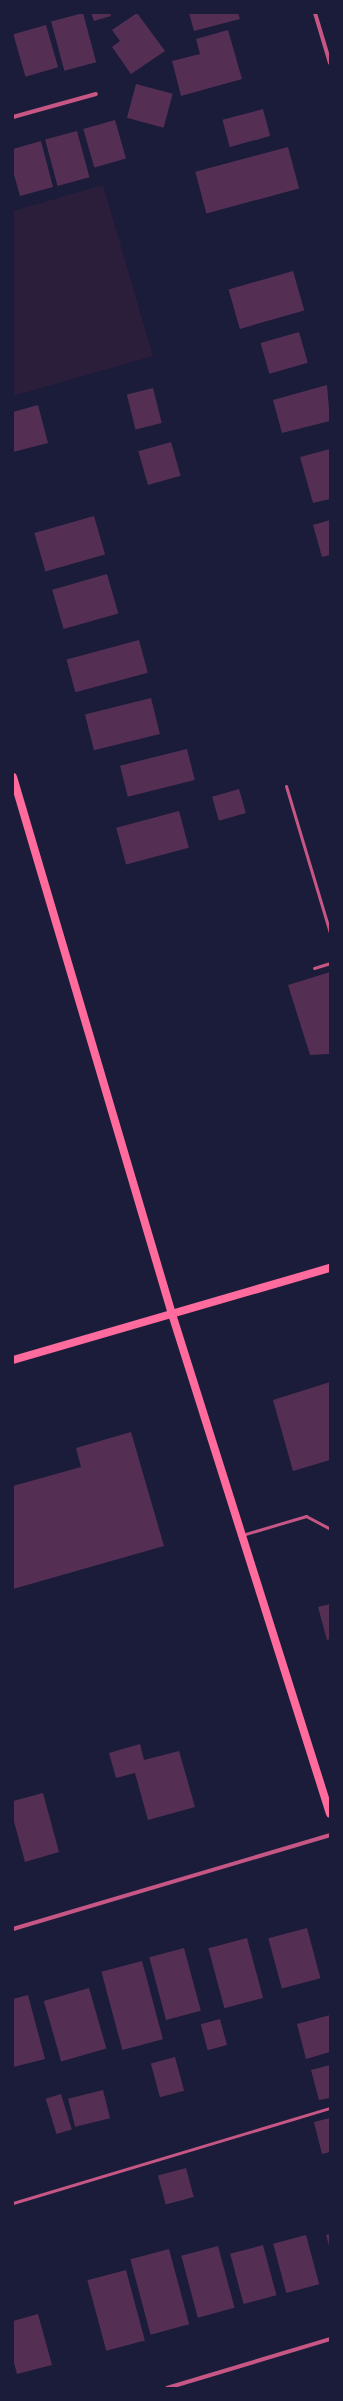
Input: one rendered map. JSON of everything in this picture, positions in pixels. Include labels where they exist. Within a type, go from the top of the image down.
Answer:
[{"type":"main road","points":[[14,783],[172,1314],[330,1814]]},
{"type":"main road","points":[[13,1360],[330,1268]]},
{"type":"street","points":[[315,13],[330,63]]},
{"type":"street","points":[[13,117],[96,94]]},
{"type":"street","points":[[13,1929],[330,1835]]},
{"type":"street","points":[[167,2388],[330,2339]]},
{"type":"lane","points":[[286,786],[330,933]]},
{"type":"lane","points":[[314,968],[330,963]]},
{"type":"lane","points":[[242,1535],[306,1516],[330,1529]]},
{"type":"lane","points":[[13,2203],[330,2108]]},
{"type":"shaded area","points":[[103,185],[153,356],[13,396],[13,211]]},
{"type":"building","points":[[83,13],[96,62],[64,71],[51,22]]},
{"type":"building","points":[[91,13],[110,13],[111,16],[94,21]]},
{"type":"building","points":[[137,13],[165,51],[131,74],[112,47],[120,41],[112,30]]},
{"type":"building","points":[[189,13],[238,13],[240,19],[194,31]]},
{"type":"building","points":[[46,25],[58,67],[25,77],[13,34]]},
{"type":"building","points":[[228,30],[242,79],[181,96],[172,61],[200,54],[196,39]]},
{"type":"building","points":[[136,84],[173,94],[164,128],[127,118]]},
{"type":"building","points":[[263,109],[270,136],[230,147],[222,120]]},
{"type":"building","points":[[115,120],[126,158],[94,168],[83,129]]},
{"type":"building","points":[[77,131],[89,177],[58,186],[45,140]]},
{"type":"building","points":[[41,141],[53,187],[20,196],[13,171],[13,149]]},
{"type":"building","points":[[288,147],[299,189],[206,213],[195,172]]},
{"type":"building","points":[[293,271],[304,310],[240,329],[229,289]]},
{"type":"building","points":[[299,332],[308,363],[269,374],[261,343]]},
{"type":"building","points":[[327,385],[330,421],[282,433],[273,400]]},
{"type":"building","points":[[153,388],[162,423],[136,429],[127,395]]},
{"type":"building","points":[[38,405],[48,443],[13,452],[13,412]]},
{"type":"building","points":[[171,442],[181,476],[148,485],[138,451]]},
{"type":"building","points":[[330,449],[330,499],[313,503],[300,457]]},
{"type":"building","points":[[94,516],[105,554],[45,572],[34,533]]},
{"type":"building","points":[[330,520],[330,555],[322,557],[313,525]]},
{"type":"building","points":[[107,574],[118,613],[64,629],[52,590]]},
{"type":"building","points":[[139,640],[148,673],[75,692],[67,659]]},
{"type":"building","points":[[151,698],[160,734],[94,750],[85,714]]},
{"type":"building","points":[[187,749],[195,780],[128,797],[120,766]]},
{"type":"building","points":[[239,789],[246,813],[219,821],[212,797]]},
{"type":"building","points":[[179,811],[189,848],[126,865],[116,828]]},
{"type":"building","points":[[330,972],[330,1054],[310,1055],[288,985]]},
{"type":"building","points":[[330,1382],[330,1460],[293,1471],[273,1400]]},
{"type":"building","points":[[131,1432],[164,1546],[13,1589],[13,1486],[81,1467],[76,1448]]},
{"type":"building","points":[[330,1604],[330,1639],[327,1640],[318,1607]]},
{"type":"building","points":[[140,1744],[144,1760],[179,1751],[195,1807],[148,1820],[135,1773],[116,1778],[109,1753]]},
{"type":"building","points":[[43,1793],[59,1852],[25,1862],[13,1818],[13,1801]]},
{"type":"building","points":[[307,1928],[320,1978],[282,1989],[268,1938]]},
{"type":"building","points":[[247,1938],[263,1998],[224,2008],[208,1948]]},
{"type":"building","points":[[184,1948],[201,2011],[166,2020],[149,1957]]},
{"type":"building","points":[[142,1961],[163,2039],[122,2050],[101,1972]]},
{"type":"building","points":[[89,1988],[106,2049],[61,2062],[44,2001]]},
{"type":"building","points":[[28,1995],[45,2059],[13,2067],[13,1999]]},
{"type":"building","points":[[330,2015],[330,2052],[306,2059],[297,2024]]},
{"type":"building","points":[[220,2019],[227,2045],[208,2050],[201,2024]]},
{"type":"building","points":[[175,2057],[184,2091],[160,2097],[151,2063]]},
{"type":"building","points":[[330,2065],[330,2098],[319,2100],[311,2070]]},
{"type":"building","points":[[103,2090],[110,2118],[75,2127],[68,2099]]},
{"type":"building","points":[[61,2094],[72,2129],[57,2134],[46,2099]]},
{"type":"building","points":[[330,2118],[330,2152],[322,2154],[314,2122]]},
{"type":"building","points":[[186,2168],[194,2197],[166,2204],[158,2176]]},
{"type":"building","points":[[330,2234],[330,2249],[326,2235]]},
{"type":"building","points":[[306,2235],[319,2284],[286,2293],[273,2244]]},
{"type":"building","points":[[263,2245],[276,2295],[244,2304],[230,2254]]},
{"type":"building","points":[[218,2246],[235,2308],[198,2318],[181,2256]]},
{"type":"building","points":[[169,2249],[189,2324],[151,2335],[130,2259]]},
{"type":"building","points":[[126,2270],[145,2341],[106,2351],[87,2280]]},
{"type":"building","points":[[38,2314],[52,2365],[17,2374],[13,2359],[13,2321]]}]
